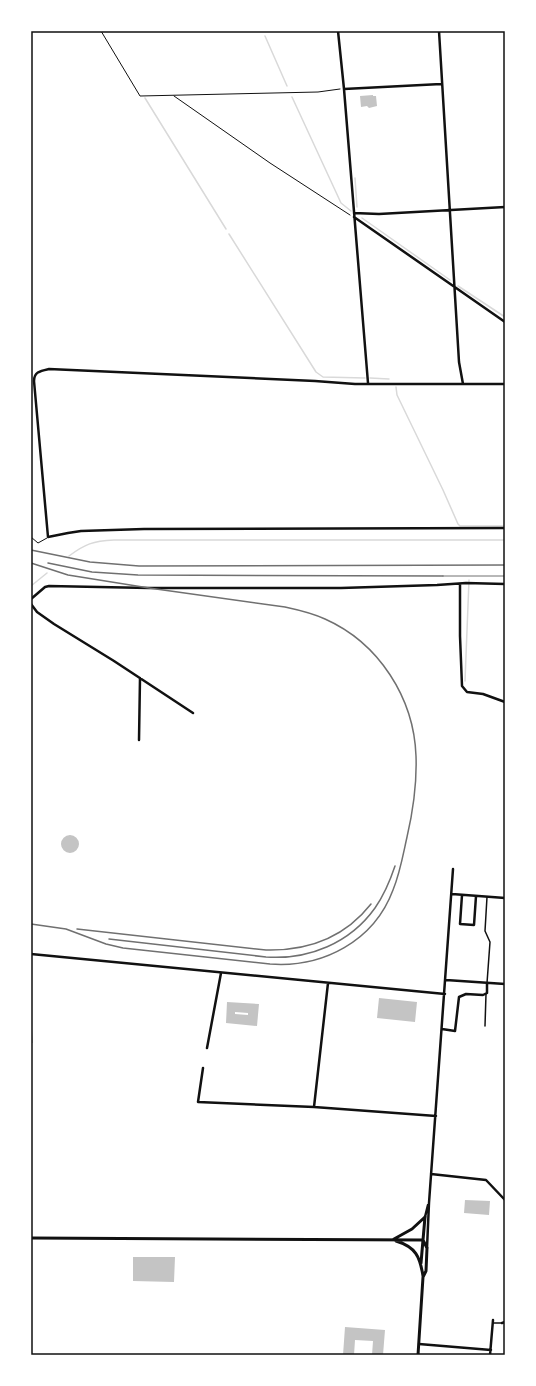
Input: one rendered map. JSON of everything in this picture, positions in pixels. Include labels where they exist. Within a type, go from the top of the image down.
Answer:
[{"type":"street","points":[[338,31],[368,383]]},
{"type":"street","points":[[439,31],[459,362],[463,384]]},
{"type":"street","points":[[344,89],[442,84]]},
{"type":"street","points":[[354,215],[505,207]]},
{"type":"street","points":[[354,215],[454,288],[505,322]]},
{"type":"street","points":[[505,384],[368,383],[49,370],[36,373],[34,377],[48,537],[81,531],[144,529],[505,528]]},
{"type":"street","points":[[31,599],[45,587],[49,586],[149,588],[341,588],[466,583],[505,584]]},
{"type":"street","points":[[460,584],[462,686],[468,692],[493,697],[505,702]]},
{"type":"street","points":[[31,604],[37,612],[193,713]]},
{"type":"street","points":[[139,740],[140,678]]},
{"type":"street","points":[[423,1277],[426,1271],[429,1202],[453,869]]},
{"type":"street","points":[[452,894],[505,898]]},
{"type":"street","points":[[462,895],[460,924],[474,925],[476,896]]},
{"type":"street","points":[[485,1026],[490,942],[485,931],[487,897]]},
{"type":"street","points":[[31,954],[445,994]]},
{"type":"street","points":[[207,1048],[221,973]]},
{"type":"street","points":[[446,980],[505,984]]},
{"type":"street","points":[[314,1107],[328,983]]},
{"type":"street","points":[[442,1029],[455,1031],[458,999],[460,996],[466,994],[480,996],[486,992]]},
{"type":"street","points":[[203,1068],[198,1102],[314,1107],[436,1116]]},
{"type":"street","points":[[431,1174],[486,1180],[505,1200]]},
{"type":"street","points":[[418,1355],[423,1277],[421,1265],[422,1240],[425,1217],[429,1202]]},
{"type":"street","points":[[393,1239],[412,1230],[425,1217]]},
{"type":"street","points":[[422,1240],[428,1231]]},
{"type":"street","points":[[31,1238],[422,1240]]},
{"type":"street","points":[[393,1239],[411,1247],[421,1265]]},
{"type":"street","points":[[422,1240],[427,1248]]},
{"type":"street","points":[[490,1355],[493,1322],[504,1322]]},
{"type":"street","points":[[419,1344],[490,1350]]},
{"type":"lane","points":[[31,537],[38,543],[48,537]]},
{"type":"path","points":[[101,31],[140,96],[318,92],[344,89]]},
{"type":"path","points":[[173,96],[270,163],[354,215]]},
{"type":"building","points":[[360,96],[376,96],[377,106],[369,108],[367,106],[361,107]]},
{"type":"building","points":[[70,835],[76,838],[79,844],[76,850],[70,853],[64,850],[61,844],[64,838]]},
{"type":"building","points":[[379,998],[417,1002],[415,1022],[377,1018]]},
{"type":"building","points":[[227,1002],[259,1004],[257,1026],[226,1023]],"holes":[[[235,1012],[248,1013],[248,1015],[235,1014]]]},
{"type":"building","points":[[32,1029],[33,1043],[31,1043]]},
{"type":"building","points":[[465,1200],[490,1201],[489,1215],[464,1213]]},
{"type":"building","points":[[133,1257],[175,1257],[174,1282],[133,1281]]},
{"type":"building","points":[[345,1327],[385,1330],[383,1355],[372,1355],[373,1341],[355,1340],[354,1355],[343,1355]]},
{"type":"waterway","points":[[265,36],[287,86]]},
{"type":"waterway","points":[[292,97],[341,203],[351,211]]},
{"type":"waterway","points":[[145,98],[226,229]]},
{"type":"waterway","points":[[355,178],[357,207]]},
{"type":"waterway","points":[[362,218],[450,280]]},
{"type":"waterway","points":[[229,234],[316,372],[323,377],[365,378]]},
{"type":"waterway","points":[[458,286],[505,317]]},
{"type":"waterway","points":[[370,378],[389,379]]},
{"type":"waterway","points":[[396,387],[397,395],[458,524],[460,526],[505,526]]},
{"type":"waterway","points":[[69,556],[90,544],[100,541],[114,540],[505,540]]},
{"type":"waterway","points":[[31,586],[47,573]]},
{"type":"waterway","points":[[465,681],[469,580]]},
{"type":"tram line","points":[[443,576],[505,576]]},
{"type":"railway","points":[[31,550],[90,562],[139,566],[505,565]]},
{"type":"railway","points":[[31,563],[68,575],[285,607],[310,613],[325,619],[344,629],[362,642],[390,675],[401,693],[409,714],[414,734],[416,756],[415,787],[411,817],[398,877],[393,890],[384,908],[373,924],[360,937],[344,948],[327,956],[290,964],[270,964],[123,948],[106,944],[66,929],[31,924]]},
{"type":"railway","points":[[48,563],[92,572],[138,575],[443,576]]},
{"type":"railway","points":[[109,939],[266,957],[298,956],[327,947],[341,940],[365,920],[381,898],[395,866]]},
{"type":"railway","points":[[77,929],[266,950],[282,950],[311,945],[324,940],[350,925],[371,904]]}]
